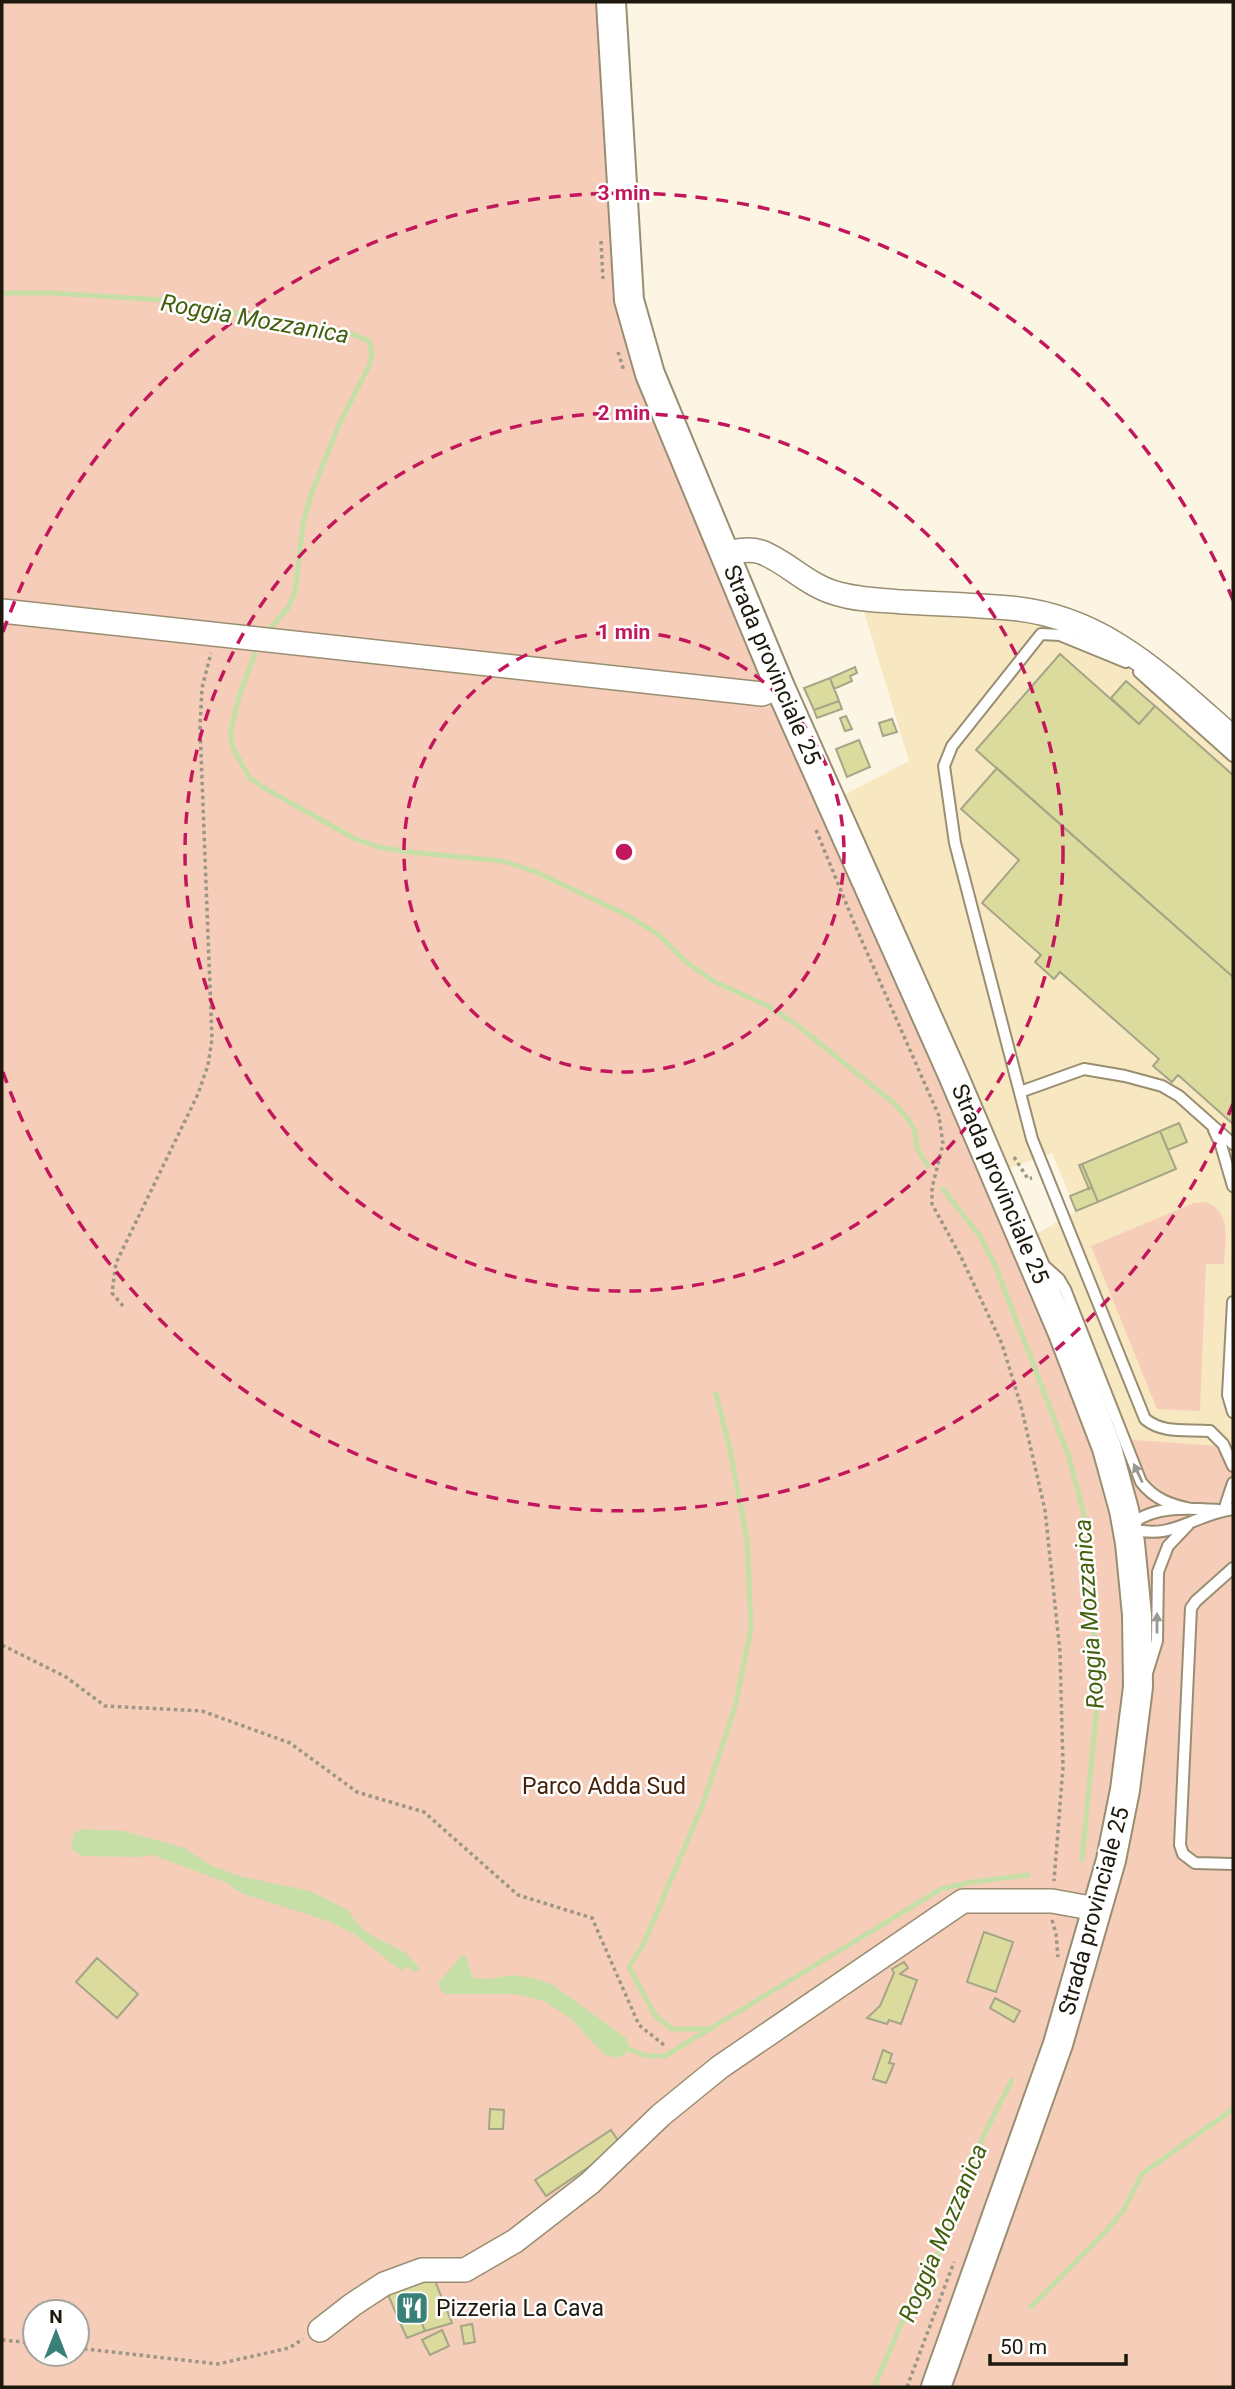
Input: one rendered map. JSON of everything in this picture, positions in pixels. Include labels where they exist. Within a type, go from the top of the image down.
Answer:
[{"type":"street","name":"Strada provinciale 25","points":[[611,2],[629,300],[650,374],[780,687],[953,1074],[1097,1418],[1116,1479],[1127,1528],[1137,1615],[1138,1687],[1119,1824],[1058,2044],[936,2387]]},
{"type":"street","points":[[724,553],[743,549],[760,552],[811,583],[834,593],[860,598],[1011,608],[1042,612],[1070,620],[1144,661],[1233,738]]},
{"type":"street","points":[[2,611],[762,694],[780,687]]},
{"type":"street","points":[[320,2330],[384,2284],[422,2270],[465,2270],[515,2241],[590,2183],[662,2115],[720,2067],[963,1901],[1052,1901],[1096,1909]]},
{"type":"lane","points":[[1233,757],[1130,664],[1060,635],[1041,634],[953,746],[944,766],[955,843],[1032,1139],[1145,1419],[1154,1426],[1170,1430],[1210,1431],[1228,1448],[1233,1466]]},
{"type":"lane","points":[[1020,1092],[1084,1069],[1125,1076],[1162,1086],[1178,1096],[1233,1144]]},
{"type":"lane","points":[[1211,1125],[1221,1145],[1233,1186]]},
{"type":"lane","points":[[1028,1252],[1049,1269],[1065,1289],[1141,1482],[1164,1502],[1191,1509]]},
{"type":"lane","points":[[1233,1302],[1228,1395],[1233,1412]]},
{"type":"lane","points":[[1229,1509],[1233,1483]]},
{"type":"lane","points":[[1127,1528],[1149,1514],[1174,1509],[1229,1509]]},
{"type":"lane","points":[[1127,1528],[1155,1533],[1174,1530],[1229,1509]]},
{"type":"lane","points":[[1138,1687],[1148,1670],[1157,1641],[1157,1585],[1162,1557],[1168,1546],[1188,1525]]},
{"type":"lane","points":[[1233,1568],[1191,1608],[1180,1845],[1183,1854],[1192,1862],[1233,1864]]},
{"type":"path","points":[[600,231],[604,285]]},
{"type":"path","points":[[618,351],[626,376]]},
{"type":"path","points":[[123,1306],[112,1293],[116,1263],[198,1094],[208,1065],[212,1039],[200,726],[202,688],[216,634]]},
{"type":"path","points":[[813,822],[939,1116],[943,1144],[932,1188],[932,1204],[972,1277],[1002,1344],[1021,1406],[1045,1510],[1060,1651],[1063,1767],[1051,1917],[1059,1953],[1056,1962]]},
{"type":"path","points":[[2,1645],[66,1676],[105,1706],[202,1711],[290,1743],[357,1791],[424,1812],[518,1895],[592,1918],[639,2025],[664,2045]]},
{"type":"path","points":[[907,2387],[956,2258]]},
{"type":"path","points":[[91,2350],[218,2364],[289,2348],[320,2330]]},
{"type":"path","points":[[2,2340],[21,2342]]},
{"type":"shaded area","points":[[860,598],[1070,619],[1233,738],[1233,1888],[1028,1239],[1076,1211],[1052,1153],[996,1173],[830,802],[909,761]]},
{"type":"shaded area","points":[[81,1829],[124,1831],[184,1848],[210,1865],[239,1876],[310,1891],[348,1910],[367,1933],[406,1953],[420,1969],[414,1972],[406,1966],[402,1971],[354,1934],[331,1922],[247,1895],[230,1884],[153,1855],[83,1856],[71,1849],[74,1834]]},
{"type":"shaded area","points":[[463,1954],[473,1978],[489,1979],[512,1975],[553,1985],[626,2038],[628,2046],[625,2055],[615,2058],[604,2054],[570,2018],[544,2001],[514,1994],[446,1994],[438,1983]]},
{"type":"green space","name":"Parco Adda Sud","points":[[2,2],[604,2],[622,297],[1093,1437],[1233,1447],[1233,2387],[2,2387]]},
{"type":"green space","points":[[1205,1202],[1220,1212],[1226,1236],[1224,1264],[1206,1264],[1200,1411],[1157,1409],[1091,1246],[1194,1203]]},
{"type":"building","points":[[1060,654],[1139,724],[1155,706],[1233,775],[1233,977],[976,750]]},
{"type":"building","points":[[855,667],[857,673],[850,676],[852,681],[834,689],[830,678]]},
{"type":"building","points":[[830,678],[839,701],[814,710],[804,688]]},
{"type":"building","points":[[1126,681],[1155,706],[1139,724],[1111,698]]},
{"type":"building","points":[[839,701],[842,709],[817,718],[814,710]]},
{"type":"building","points":[[846,716],[852,729],[845,731],[840,718]]},
{"type":"building","points":[[892,719],[897,732],[883,736],[879,723]]},
{"type":"building","points":[[859,740],[870,767],[847,777],[836,749]]},
{"type":"building","points":[[997,768],[1233,977],[1233,1124],[1178,1075],[1172,1082],[1153,1066],[1159,1059],[1060,972],[1054,979],[1035,962],[1041,955],[982,903],[1019,860],[961,809]]},
{"type":"building","points":[[1179,1123],[1187,1142],[1168,1150],[1160,1131]]},
{"type":"building","points":[[1160,1131],[1176,1169],[1098,1202],[1082,1164]]},
{"type":"building","points":[[1082,1164],[1092,1187],[1089,1189],[1079,1165]]},
{"type":"building","points":[[1092,1187],[1098,1202],[1076,1211],[1070,1196]]},
{"type":"building","points":[[984,1932],[1013,1942],[996,1992],[967,1982]]},
{"type":"building","points":[[97,1958],[138,1994],[117,2018],[76,1982]]},
{"type":"building","points":[[904,1962],[908,1968],[900,1974],[917,1980],[901,2024],[889,2020],[887,2024],[867,2018],[880,2006],[894,1973],[892,1969]]},
{"type":"building","points":[[995,1998],[1020,2011],[1014,2022],[990,2008]]},
{"type":"building","points":[[883,2050],[892,2054],[889,2063],[894,2064],[886,2083],[873,2079]]},
{"type":"building","points":[[490,2109],[504,2110],[503,2129],[489,2129]]},
{"type":"building","points":[[611,2130],[621,2145],[546,2196],[535,2180]]},
{"type":"building","points":[[433,2276],[452,2323],[425,2331],[416,2308],[397,2316],[387,2292]]},
{"type":"building","points":[[416,2308],[425,2331],[407,2338],[397,2316]]},
{"type":"building","points":[[472,2324],[475,2342],[464,2344],[461,2326]]},
{"type":"building","points":[[442,2330],[449,2346],[430,2355],[422,2340]]},
{"type":"waterway","name":"Roggia Mozzanica","points":[[2,293],[52,293],[162,300],[352,334],[369,341],[372,354],[369,366],[338,427],[310,498],[303,524],[295,593],[288,608],[272,626]]},
{"type":"waterway","name":"Roggia Mozzanica","points":[[255,654],[239,696],[231,730],[232,746],[249,777],[355,839],[408,852],[503,861],[536,872],[629,916],[659,935],[686,962],[713,981],[768,1006],[797,1025],[895,1104],[909,1120],[915,1132],[917,1148],[928,1166]]},
{"type":"waterway","name":"Roggia Mozzanica","points":[[943,1189],[980,1236],[995,1265],[1069,1457],[1085,1519],[1091,1564],[1097,1706],[1082,1860]]},
{"type":"waterway","points":[[712,2029],[672,2029],[655,2015],[629,1967],[644,1943],[703,1804],[735,1707],[751,1628],[747,1538],[716,1394]]},
{"type":"waterway","points":[[629,2049],[646,2056],[665,2056],[941,1889],[1028,1875]]},
{"type":"waterway","name":"Roggia Mozzanica","points":[[874,2387],[902,2322],[944,2243],[983,2137],[1012,2080]]},
{"type":"waterway","points":[[1031,2307],[1123,2211],[1142,2174],[1233,2109]]},
{"type":"place","name":"Pizzeria La Cava","points":[[412,2308]]}]
